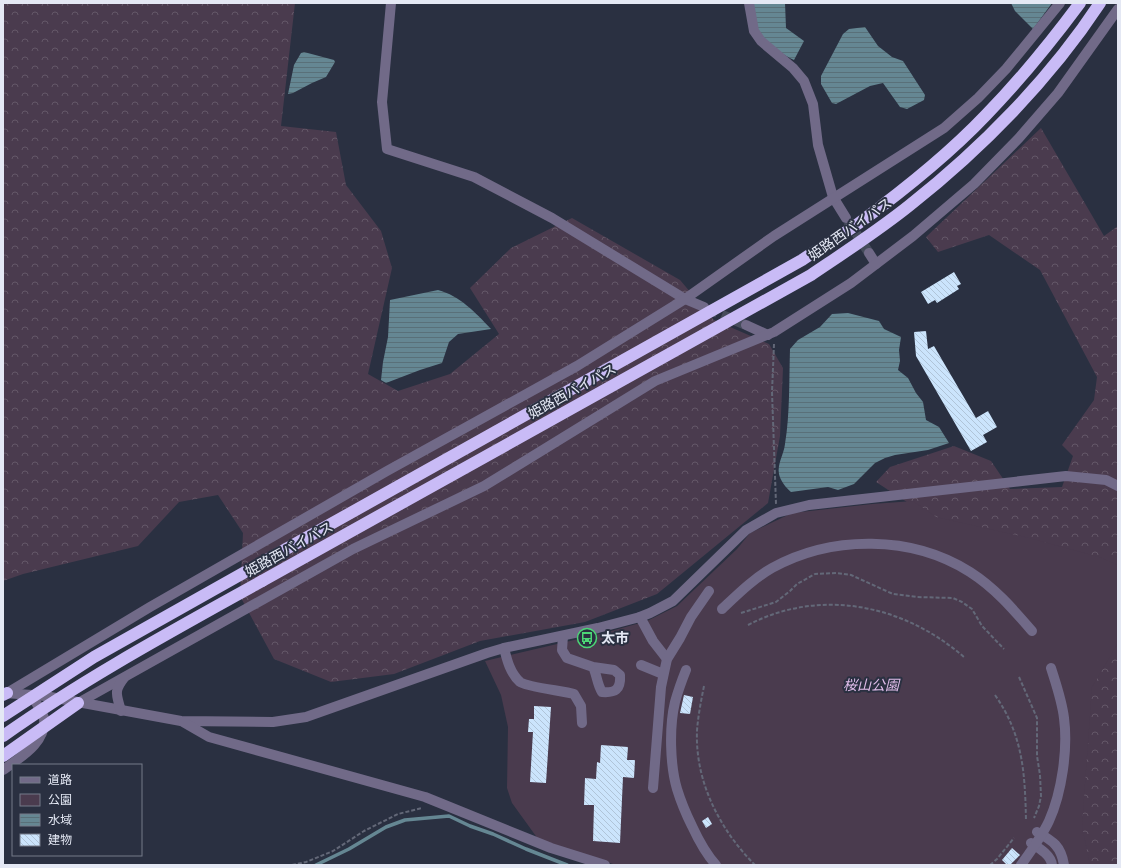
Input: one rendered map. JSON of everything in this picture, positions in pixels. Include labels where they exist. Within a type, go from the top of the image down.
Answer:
[{"type":"highway","name":"姫路西バイパス","points":[[3,716],[27,699],[94,657],[802,260],[858,224],[900,192],[986,116],[1051,42],[1080,3]]},
{"type":"highway","name":"姫路西バイパス","points":[[3,736],[35,713],[103,672],[262,581],[811,275],[867,238],[911,205],[962,161],[998,126],[1032,90],[1064,52],[1100,3]]},
{"type":"highway","points":[[3,756],[78,703]]},
{"type":"street","points":[[391,3],[382,102],[387,149],[474,177],[552,218],[685,299],[704,307]]},
{"type":"street","points":[[749,3],[754,31],[761,41],[794,68],[804,81],[814,104],[818,145],[833,197],[846,218]]},
{"type":"street","points":[[4,694],[150,607],[373,478],[577,366],[685,299],[774,236],[833,197],[944,128],[978,98],[1006,68],[1060,3]]},
{"type":"street","points":[[78,703],[353,549],[484,486],[655,381],[771,333],[851,283],[913,236],[974,184],[1019,138],[1058,93],[1118,9]]},
{"type":"street","points":[[869,253],[876,264]]},
{"type":"street","points":[[746,325],[771,333]]},
{"type":"street","points":[[4,694],[32,695],[52,698],[181,721],[273,722],[306,717],[504,648],[563,636],[640,617],[673,601],[746,530],[776,513],[809,505],[1066,476],[1106,480],[1118,486]]},
{"type":"street","points":[[722,609],[753,581],[772,568],[800,556],[822,549],[844,545],[873,544],[896,546],[930,554],[952,562],[970,572],[1009,603],[1032,631]]},
{"type":"street","points":[[653,788],[663,674],[667,659],[691,617],[709,591]]},
{"type":"street","points":[[640,617],[653,641],[667,659]]},
{"type":"street","points":[[563,636],[562,650],[567,658],[593,667]]},
{"type":"street","points":[[504,648],[508,666],[520,682],[574,694],[581,706],[582,723]]},
{"type":"street","points":[[641,665],[663,674]]},
{"type":"street","points":[[48,668],[48,683],[52,698]]},
{"type":"street","points":[[1021,865],[1049,821],[1061,782],[1064,757],[1064,719],[1059,693],[1051,668]]},
{"type":"street","points":[[686,670],[675,702],[672,719],[671,740],[676,788],[683,808],[697,836],[716,865]]},
{"type":"street","points":[[121,710],[117,690],[125,676]]},
{"type":"street","points":[[3,770],[35,745],[40,738],[44,717],[32,695]]},
{"type":"street","points":[[181,721],[209,737],[425,797],[551,848],[605,865]]},
{"type":"street","points":[[1040,833],[1053,842],[1061,851],[1064,865]]},
{"type":"street","points":[[1033,844],[1045,853],[1052,861],[1052,865]]},
{"type":"path","points":[[771,333],[776,513]]},
{"type":"path","points":[[741,613],[776,602],[797,584],[816,574],[836,573],[851,575],[893,594],[911,597],[953,598],[962,602],[972,609],[982,626],[1004,649]]},
{"type":"path","points":[[748,625],[778,613],[806,607],[843,605],[857,607],[888,614],[917,625],[937,636],[965,658]]},
{"type":"path","points":[[1019,678],[1037,718],[1037,756],[1041,796],[1034,818]]},
{"type":"path","points":[[704,686],[699,708],[697,731],[697,749],[702,776],[717,815],[733,841],[755,865]]},
{"type":"path","points":[[995,694],[1011,723],[1020,752],[1025,780],[1026,821]]},
{"type":"path","points":[[292,865],[306,862],[333,850],[364,831],[398,814],[439,802]]},
{"type":"path","points":[[990,865],[997,859],[1014,838]]},
{"type":"green space","points":[[3,3],[295,3],[281,126],[336,132],[346,185],[381,231],[392,268],[368,374],[398,391],[450,374],[499,334],[470,288],[511,248],[572,218],[680,280],[714,320],[769,344],[783,368],[780,436],[768,503],[657,594],[585,622],[480,641],[394,674],[331,682],[274,659],[240,596],[243,533],[218,495],[179,502],[138,546],[23,574],[3,581]]},
{"type":"green space","points":[[1041,128],[1104,236],[1118,226],[1118,576],[938,522],[876,482],[890,467],[954,446],[991,461],[1010,489],[1062,487],[1073,456],[1062,445],[1094,400],[1097,377],[1040,270],[989,235],[938,252],[926,237]]},
{"type":"green space","name":"桜山公園","points":[[913,501],[936,517],[1029,538],[1099,557],[1118,565],[1118,643],[1092,687],[1082,826],[1090,865],[616,865],[538,839],[512,803],[507,788],[508,727],[501,695],[485,661],[604,633],[647,621],[677,606],[737,549],[750,533],[792,513]]},
{"type":"green space","points":[[1118,634],[1118,865],[1084,865],[1077,811],[1092,676]]},
{"type":"water","points":[[752,3],[785,3],[786,28],[804,41],[794,60],[774,48],[758,31]]},
{"type":"water","points":[[1011,3],[1052,3],[1033,29],[1015,11]]},
{"type":"water","points":[[865,27],[878,46],[892,57],[903,61],[925,95],[924,100],[907,109],[900,107],[883,83],[870,86],[836,104],[832,103],[821,84],[821,76],[843,34],[849,29]]},
{"type":"water","points":[[304,52],[334,60],[335,62],[326,77],[288,94],[294,65],[301,53]]},
{"type":"water","points":[[438,290],[460,300],[491,329],[458,334],[449,342],[442,363],[386,383],[381,380],[388,337],[390,300]]},
{"type":"water","points":[[848,313],[879,321],[884,329],[901,337],[898,370],[908,378],[923,402],[926,420],[939,427],[949,443],[928,450],[885,458],[875,463],[854,484],[838,490],[828,487],[791,492],[782,481],[779,470],[787,432],[790,349],[798,340],[820,327],[832,314]]},
{"type":"building","points":[[954,272],[961,284],[957,286],[959,289],[937,303],[935,300],[928,304],[921,292]]},
{"type":"building","points":[[926,331],[928,349],[934,346],[976,418],[988,411],[997,427],[983,435],[987,442],[971,451],[916,356],[914,332]]},
{"type":"building","points":[[684,695],[693,697],[690,714],[680,713]]},
{"type":"building","points":[[534,706],[551,707],[546,783],[530,782],[533,732],[528,732],[529,719],[534,719]]},
{"type":"building","points":[[601,745],[628,747],[627,760],[635,760],[634,778],[623,777],[620,843],[593,841],[594,805],[584,805],[585,778],[596,779],[597,762],[600,763]]},
{"type":"building","points":[[708,817],[712,824],[706,828],[702,821]]},
{"type":"building","points":[[1012,848],[1020,855],[1010,865],[1007,865],[1002,860]]},
{"type":"waterway","points":[[316,865],[349,849],[386,827],[405,820],[449,816],[567,865]]},
{"type":"tunnel","points":[[848,221],[869,253]]},
{"type":"tunnel","points":[[708,309],[746,325]]},
{"type":"place","name":"太市","points":[[587,638]]}]
